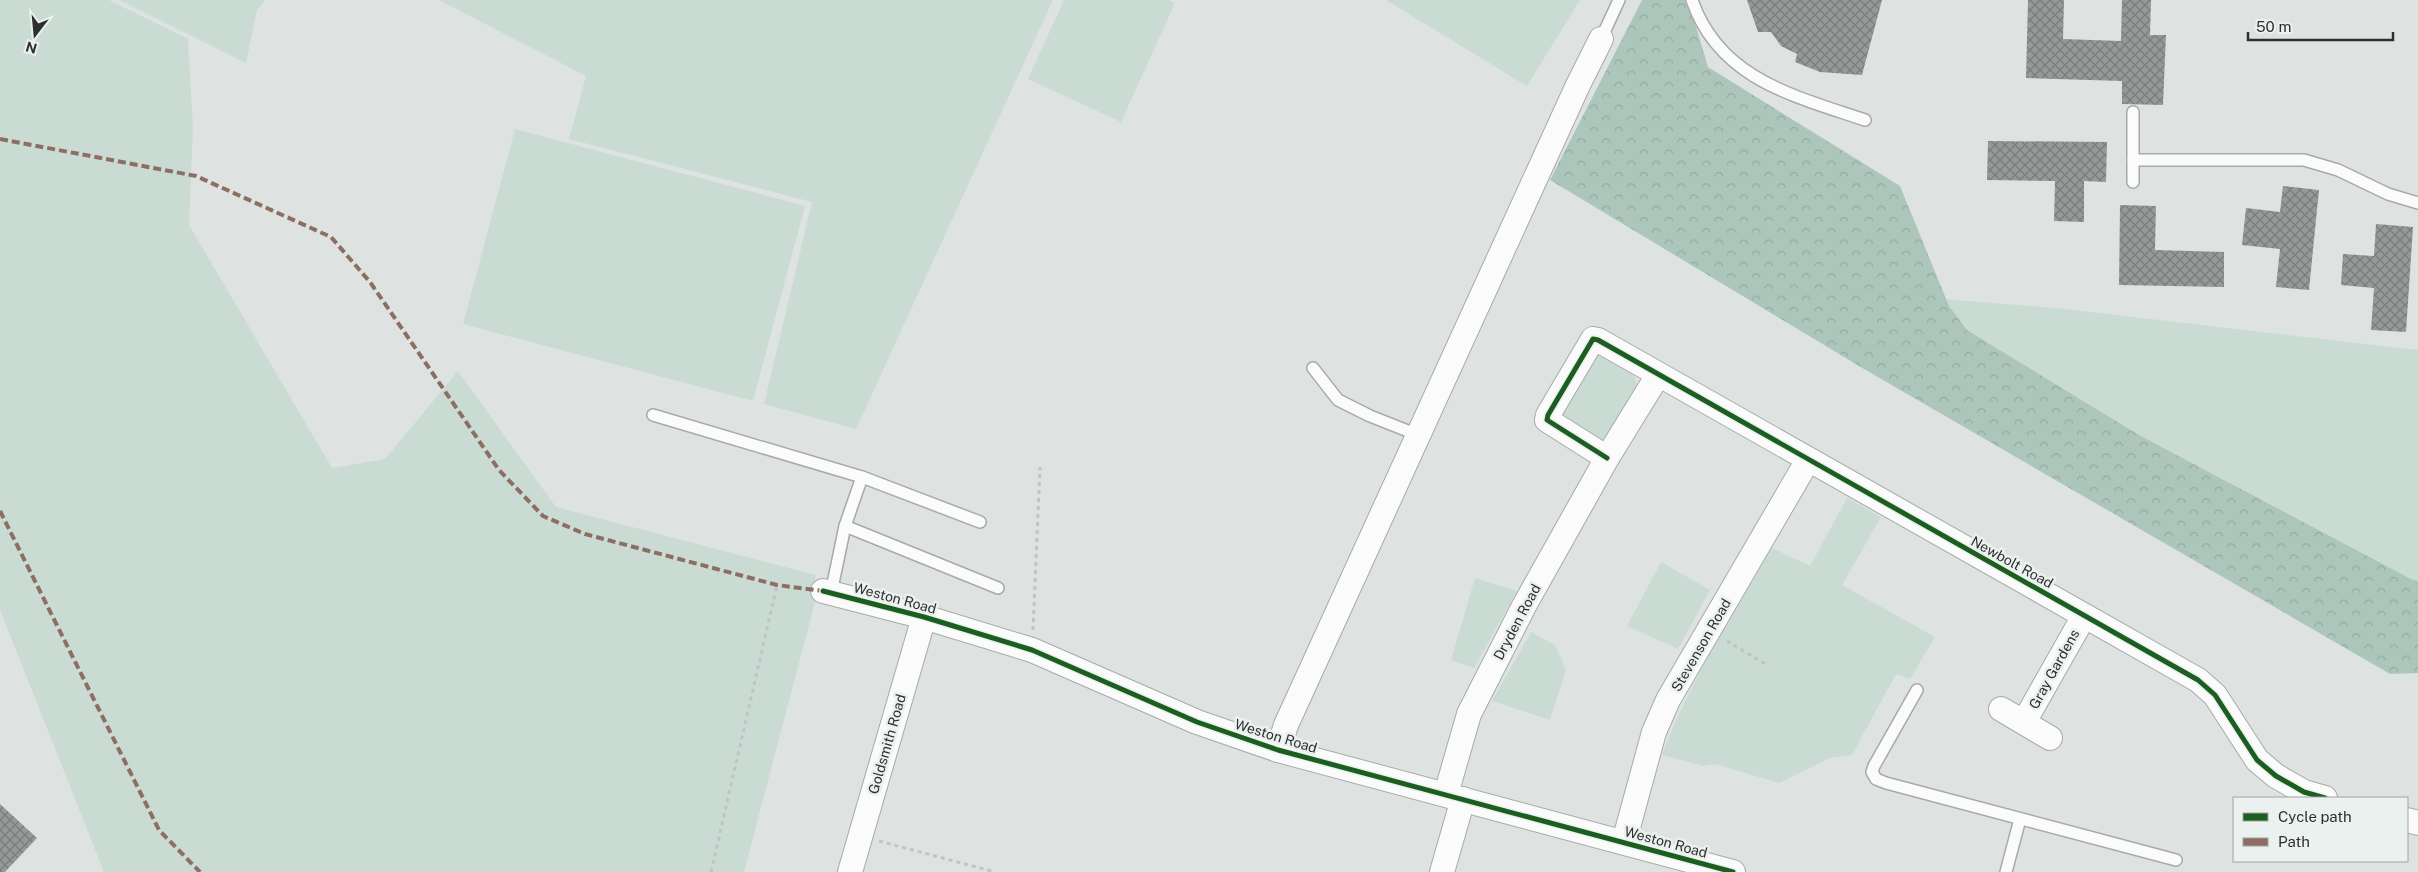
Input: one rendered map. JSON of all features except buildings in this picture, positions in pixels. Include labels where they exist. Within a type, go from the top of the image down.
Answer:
[{"type":"street","points":[[1278,750],[1286,725],[1601,39]]},
{"type":"street","points":[[1608,458],[1547,420],[1589,342],[1592,339],[1598,340],[1658,375]]},
{"type":"street","name":"Dryden Road","points":[[1442,872],[1469,714],[1524,606],[1608,458],[1658,375]]},
{"type":"street","name":"Newbolt Road","points":[[1658,375],[2198,680],[2215,695],[2257,760],[2276,776],[2304,792],[2322,797]]},
{"type":"street","name":"Stevenson Road","points":[[1624,842],[1654,732],[1668,700],[1808,460]]},
{"type":"street","name":"Weston Road","points":[[827,592],[924,617],[1032,650],[1196,722],[1278,750],[1732,872]]},
{"type":"street","name":"Gray Gardens","points":[[2024,722],[2084,616]]},
{"type":"street","name":"Goldsmith Road","points":[[850,872],[924,617]]},
{"type":"street","name":"Gray Gardens","points":[[2001,709],[2050,738]]},
{"type":"lane","points":[[1601,39],[1619,0]]},
{"type":"lane","points":[[1692,0],[1699,20],[1723,53],[1746,72],[1768,86],[1795,98],[1865,120]]},
{"type":"lane","points":[[2133,112],[2133,182]]},
{"type":"lane","points":[[2133,160],[2304,160],[2338,170],[2388,194],[2418,203]]},
{"type":"lane","points":[[1313,368],[1338,400],[1370,416],[1418,435]]},
{"type":"lane","points":[[653,415],[862,477],[980,522]]},
{"type":"lane","points":[[827,592],[845,526],[862,477]]},
{"type":"lane","points":[[845,526],[998,588]]},
{"type":"lane","points":[[1916,690],[1874,766],[1872,772],[1876,779],[1886,784],[2176,860]]},
{"type":"lane","points":[[2006,872],[2020,819]]},
{"type":"path","points":[[1032,650],[1040,467]]},
{"type":"path","points":[[711,872],[777,586]]},
{"type":"path","points":[[1709,630],[1767,665]]},
{"type":"path","points":[[861,835],[994,872]]},
{"type":"shaded area","points":[[0,0],[109,0],[188,39],[193,127],[189,225],[332,468],[385,459],[458,371],[556,507],[816,575],[810,595],[815,602],[744,872],[104,872],[0,610]]},
{"type":"shaded area","points":[[119,0],[265,0],[257,10],[246,63]]},
{"type":"shaded area","points":[[439,0],[1053,0],[856,429],[764,404],[812,202],[569,139],[586,76]]},
{"type":"shaded area","points":[[1064,0],[1169,0],[1175,3],[1121,122],[1028,79]]},
{"type":"shaded area","points":[[1386,0],[1580,0],[1527,86]]},
{"type":"shaded area","points":[[515,129],[805,206],[753,401],[463,324]]},
{"type":"shaded area","points":[[1943,299],[2056,308],[2418,350],[2418,581],[2139,435],[1967,330]]},
{"type":"shaded area","points":[[1593,354],[1615,360],[1629,370],[1637,383],[1637,390],[1605,441],[1597,442],[1565,424],[1559,408]]},
{"type":"shaded area","points":[[1847,498],[1881,517],[1842,585],[1935,637],[1910,679],[1896,674],[1852,755],[1830,758],[1779,783],[1715,764],[1703,766],[1662,755],[1685,701],[1772,548],[1810,566]]},
{"type":"shaded area","points":[[1661,562],[1710,590],[1678,649],[1627,626]]},
{"type":"shaded area","points":[[1475,578],[1517,591],[1474,668],[1451,660]]},
{"type":"shaded area","points":[[1531,632],[1555,645],[1566,670],[1550,720],[1492,701]]},
{"type":"green space","points":[[1642,0],[1688,0],[1708,67],[1900,186],[1949,306],[1967,330],[2139,435],[2418,581],[2418,673],[2390,674],[1864,369],[1550,180]]},
{"type":"marked path","points":[[0,139],[196,176],[331,237],[370,282],[499,470],[543,516],[585,534],[777,585],[823,591]]},
{"type":"marked path","points":[[0,511],[159,830],[200,872]]},
{"type":"cycle path","points":[[1607,458],[1547,420],[1548,415],[1593,339],[1598,340],[2198,680],[2215,695],[2257,760],[2276,776],[2304,792],[2322,797]]},
{"type":"cycle path","points":[[823,591],[924,617],[1032,650],[1197,722],[1278,750],[1733,872]]}]
